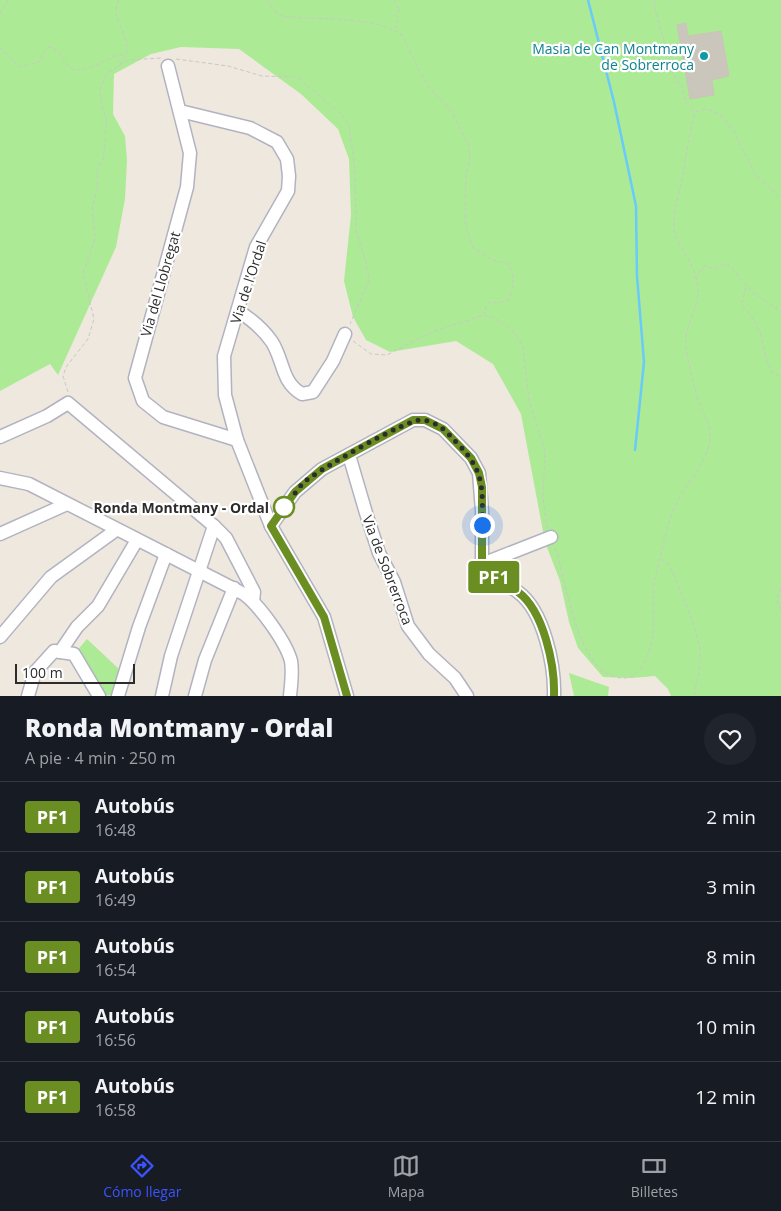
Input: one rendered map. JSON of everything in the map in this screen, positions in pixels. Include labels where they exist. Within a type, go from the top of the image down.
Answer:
[{"type":"street","name":"Via del Llobregat","points":[[170,62],[190,153],[187,187],[135,378],[143,401],[162,417],[237,440]]},
{"type":"street","name":"Via de l'Ordal","points":[[180,111],[250,128],[277,142],[287,159],[288,191],[256,247],[224,356],[225,395],[237,440],[271,526],[324,617],[347,696]]},
{"type":"street","points":[[238,311],[252,320],[272,343],[292,388],[302,394],[313,392],[333,361],[345,334]]},
{"type":"street","points":[[0,437],[47,416],[68,403],[226,538],[254,592],[254,601]]},
{"type":"street","points":[[271,526],[304,482],[322,469],[413,420],[425,420],[443,429],[471,458],[479,473],[482,487],[482,564],[487,573],[518,592],[531,606],[550,653],[554,696]]},
{"type":"street","name":"Via de Sobrerroca","points":[[349,455],[368,521],[380,553],[394,582],[408,626],[429,654],[455,678],[467,696]]},
{"type":"street","points":[[0,478],[29,484],[116,530],[234,588],[254,601],[288,653],[292,673],[290,696]]},
{"type":"street","points":[[0,534],[67,504]]},
{"type":"street","points":[[162,696],[171,656],[214,526]]},
{"type":"street","points":[[0,637],[51,577],[116,530]]},
{"type":"street","points":[[482,564],[551,537]]},
{"type":"street","points":[[60,652],[77,628],[98,606],[137,540]]},
{"type":"street","points":[[118,696],[139,627],[166,554]]},
{"type":"street","points":[[195,696],[205,660],[234,588]]},
{"type":"street","points":[[28,696],[35,672],[54,651],[74,654],[99,696]]},
{"type":"path","points":[[0,14],[8,0]]},
{"type":"path","points":[[120,0],[115,11],[126,44],[126,54],[120,66]]},
{"type":"path","points":[[267,0],[274,11],[282,16],[359,22],[395,31],[402,35],[429,87],[455,117],[468,143],[470,159],[466,174],[465,222],[472,247],[492,260],[507,263],[510,266],[514,287],[508,300],[499,303],[490,302],[486,306],[484,315]]},
{"type":"path","points":[[394,0],[396,6],[401,8],[395,15],[398,21],[395,31]]},
{"type":"path","points":[[654,0],[656,14],[677,83],[681,83],[686,103],[695,112]]},
{"type":"path","points":[[0,47],[20,67],[39,62],[46,48],[50,47],[59,52],[69,67],[74,70],[126,54]]},
{"type":"path","points":[[68,403],[68,390],[63,376],[70,362],[88,340],[94,319],[83,273],[95,239],[92,207],[97,191],[97,170],[103,160],[106,120],[100,96],[101,86],[107,74],[128,60],[163,58],[170,62],[228,66],[262,76],[297,77],[338,111],[349,124],[355,170],[356,231],[366,262],[368,280],[345,334],[371,354],[387,355],[432,332],[484,315],[490,315],[513,332],[523,347],[529,400],[545,452],[543,509],[584,648],[601,668],[618,677],[628,678],[637,673],[650,651],[652,592],[675,506],[701,465],[710,440],[709,425],[698,403],[686,345],[688,326],[698,297],[696,278],[690,258],[678,239],[674,220],[695,112]]},
{"type":"path","points":[[695,112],[703,109],[715,112],[728,124],[756,173],[781,198]]},
{"type":"path","points":[[696,278],[704,266],[715,269],[719,265],[729,265],[757,296],[765,299],[781,311]]},
{"type":"path","points":[[746,286],[742,302],[760,333],[768,364],[773,372],[781,378]]},
{"type":"path","points":[[660,559],[670,566],[698,640],[700,665],[694,696]]},
{"type":"path","points":[[781,588],[777,600],[781,610]]},
{"type":"green space","points":[[0,0],[781,0],[781,696],[671,696],[668,689],[655,676],[632,678],[603,677],[578,648],[569,622],[560,581],[545,542],[521,414],[493,364],[456,341],[390,352],[366,340],[353,317],[344,281],[351,215],[349,159],[338,129],[301,94],[239,49],[181,47],[151,54],[114,74],[113,114],[125,136],[127,160],[125,199],[116,247],[58,375],[50,364],[0,391]]},
{"type":"green space","points":[[87,639],[120,670],[112,695],[103,696],[76,652]]},
{"type":"green space","points":[[569,673],[609,687],[608,696],[574,696]]},
{"type":"building","name":"Masia de Can Montmany de Sobrerroca","points":[[686,23],[688,36],[721,31],[729,76],[712,80],[714,95],[690,99],[677,25]]},
{"type":"waterway","points":[[588,0],[614,102],[636,206],[637,276],[644,362],[635,450]]},
{"type":"bus line","name":"PF1","points":[[347,696],[324,617],[290,562],[271,526],[295,492],[304,482],[322,469],[413,420],[425,420],[443,429],[475,464],[482,487],[482,564],[487,573],[518,592],[527,600],[538,618],[550,653],[554,696]]},
{"type":"place","name":"Masia de Can Montmany de Sobrerroca","points":[[704,56]]},
{"type":"place","name":"Ronda Montmany - Ordal","points":[[284,507]]},
{"type":"route","points":[[284,507],[304,482],[322,469],[413,420],[425,420],[443,429],[475,464],[482,487],[482,525]]}]
